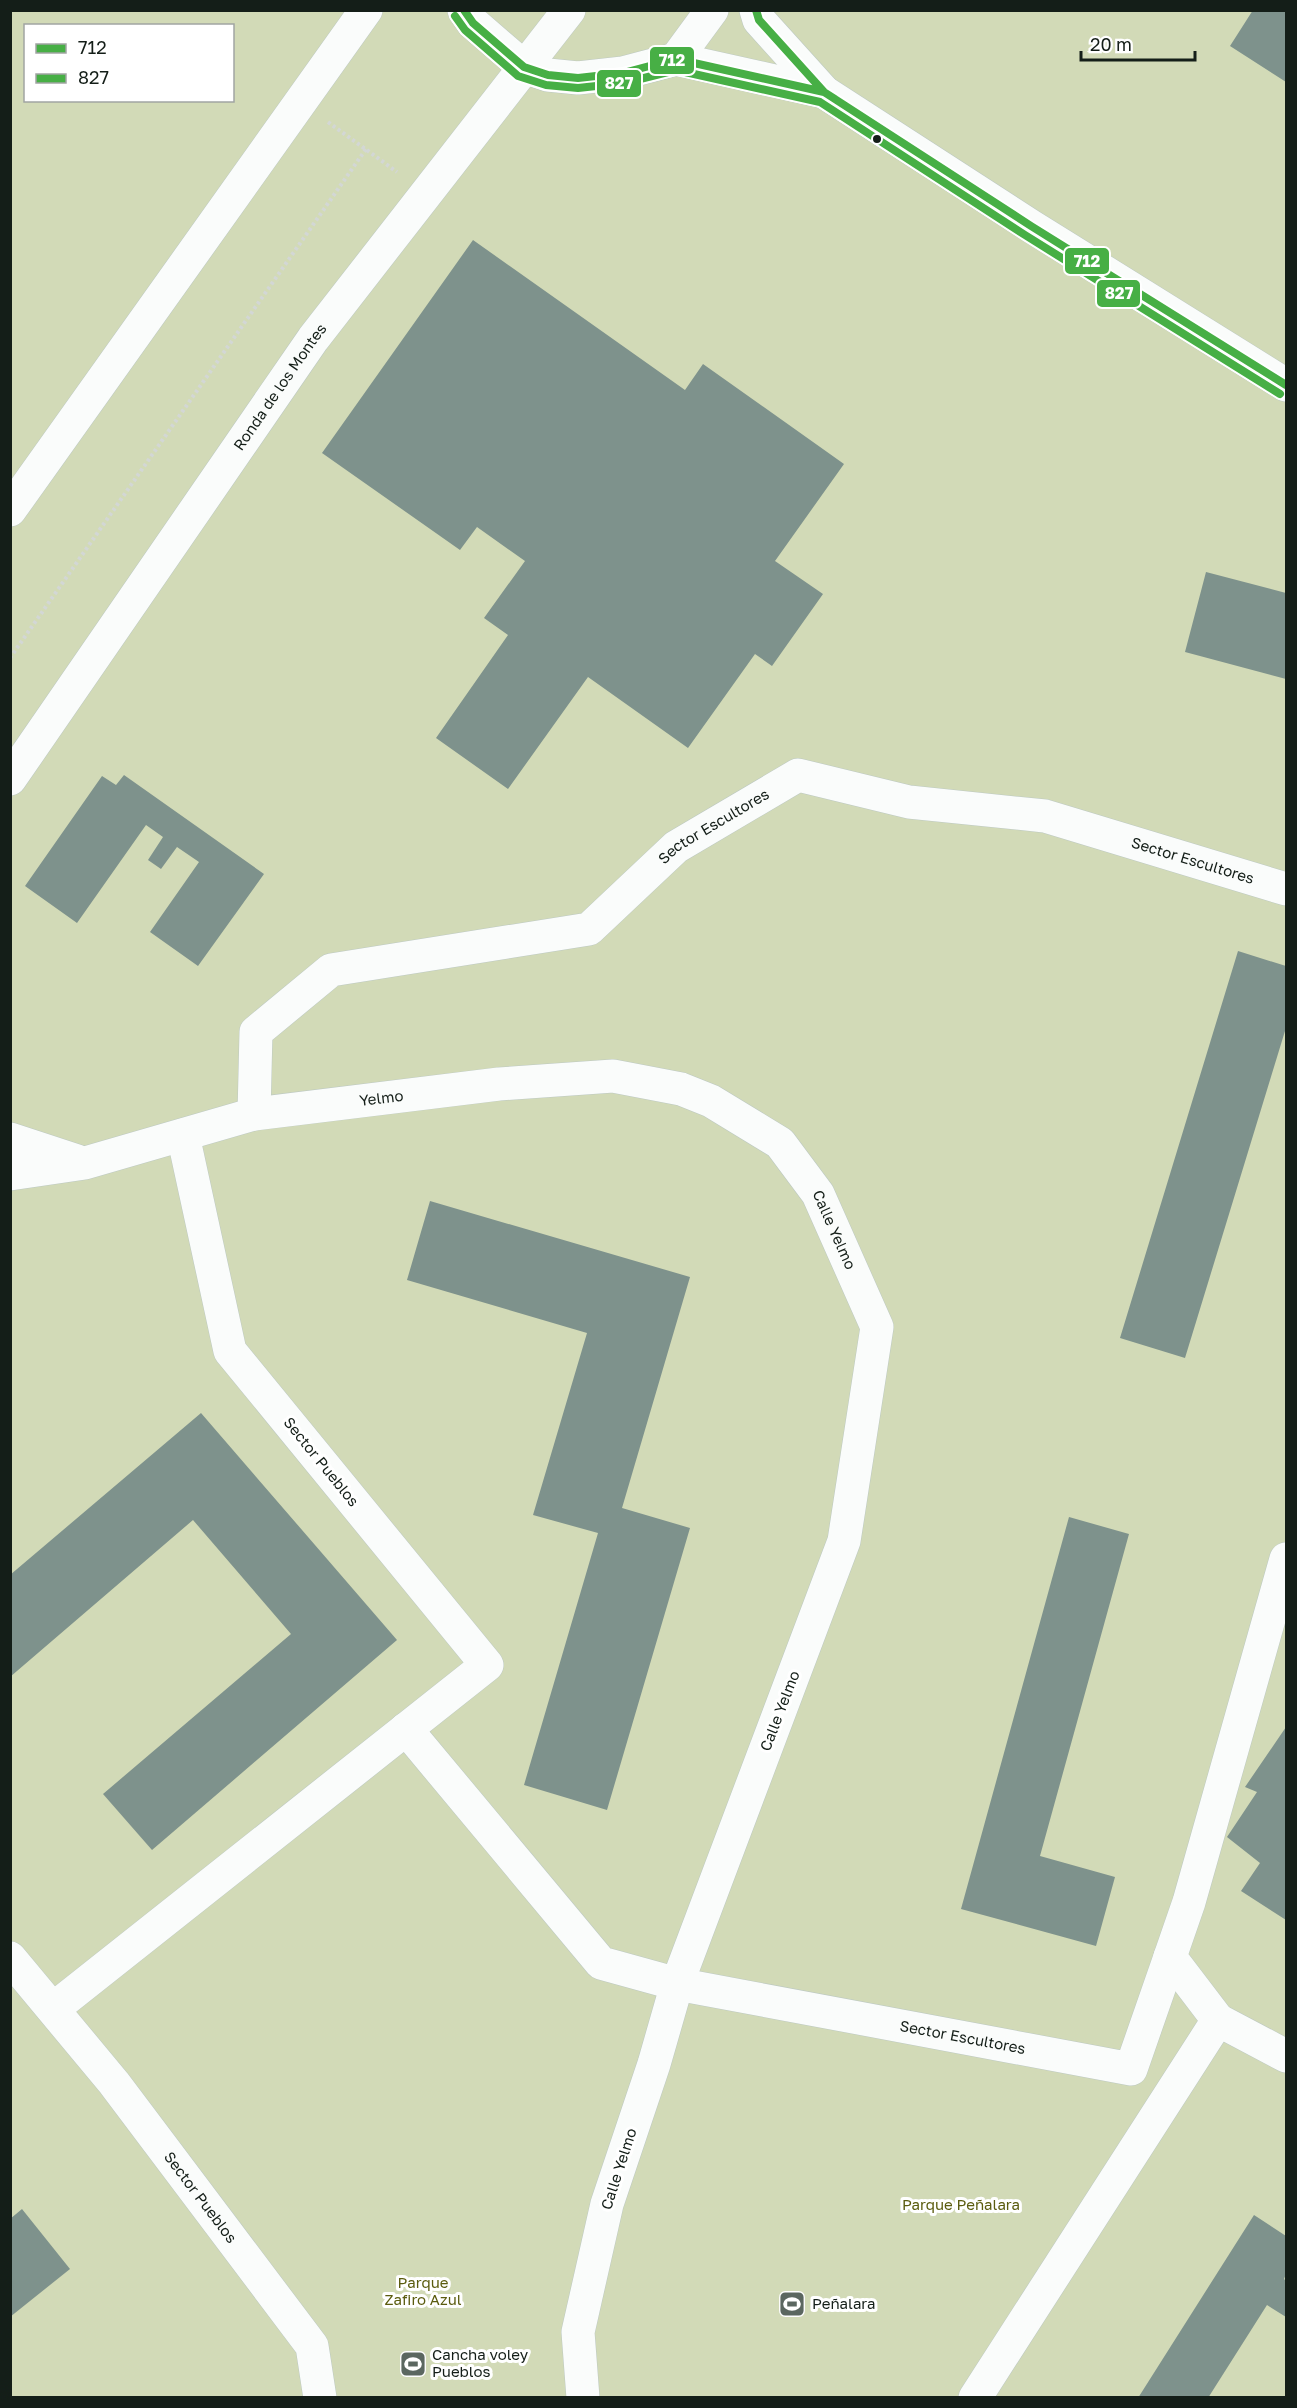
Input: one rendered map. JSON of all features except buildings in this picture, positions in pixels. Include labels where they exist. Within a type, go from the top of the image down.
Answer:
[{"type":"street","points":[[10,510],[366,10]]},
{"type":"street","points":[[464,10],[473,23],[524,67],[548,75],[579,78],[623,73],[676,59],[824,92]]},
{"type":"street","name":"Ronda de los Montes","points":[[10,779],[313,339],[569,10]]},
{"type":"street","points":[[676,59],[712,10]]},
{"type":"street","points":[[756,10],[759,20],[824,92],[1031,226],[1287,385]]},
{"type":"street","name":"Sector Escultores","points":[[254,1114],[256,1032],[331,969],[589,928],[675,847],[798,775],[909,802],[1045,816],[1287,889]]},
{"type":"street","name":"Yelmo","points":[[10,1174],[85,1163],[254,1114],[499,1084],[613,1076],[681,1089]]},
{"type":"street","name":"Calle Yelmo","points":[[583,2397],[578,2332],[607,2204],[654,2064],[677,1984],[844,1541],[877,1327],[818,1194],[780,1143],[711,1101],[681,1089]]},
{"type":"street","name":"Sector Pueblos","points":[[53,2009],[487,1665],[230,1351],[183,1135]]},
{"type":"street","points":[[10,1139],[85,1163]]},
{"type":"street","name":"Sector Escultores","points":[[677,1984],[1131,2070],[1189,1902],[1287,1560]]},
{"type":"street","points":[[406,1729],[601,1963],[677,1984]]},
{"type":"street","points":[[1170,1957],[1218,2020],[1287,2056]]},
{"type":"street","name":"Sector Pueblos","points":[[10,1958],[114,2083],[312,2346],[320,2397]]},
{"type":"street","points":[[975,2397],[1218,2020]]},
{"type":"path","points":[[300,103],[428,194]]},
{"type":"path","points":[[10,658],[366,149]]},
{"type":"green space","points":[[11,11],[1286,11],[1286,2397],[11,2398]]},
{"type":"transit line","name":"712","points":[[464,10],[473,23],[524,67],[548,75],[578,78],[623,73],[676,59],[824,92],[1031,226],[1286,385]]},
{"type":"transit line","name":"712","points":[[756,10],[759,20],[824,92],[835,99]]},
{"type":"transit line","name":"827","points":[[455,16],[465,30],[518,76],[546,85],[578,88],[624,83],[676,70],[820,102],[1025,235],[1280,394]]},
{"type":"place","name":"Peñalara","points":[[792,2304]]},
{"type":"place","name":"Cancha voley Pueblos","points":[[413,2364]]},
{"type":"park label","name":"Parque Peñalara","points":[[961,2205]]},
{"type":"park label","name":"Parque Zafiro Azul","points":[[423,2292]]}]
